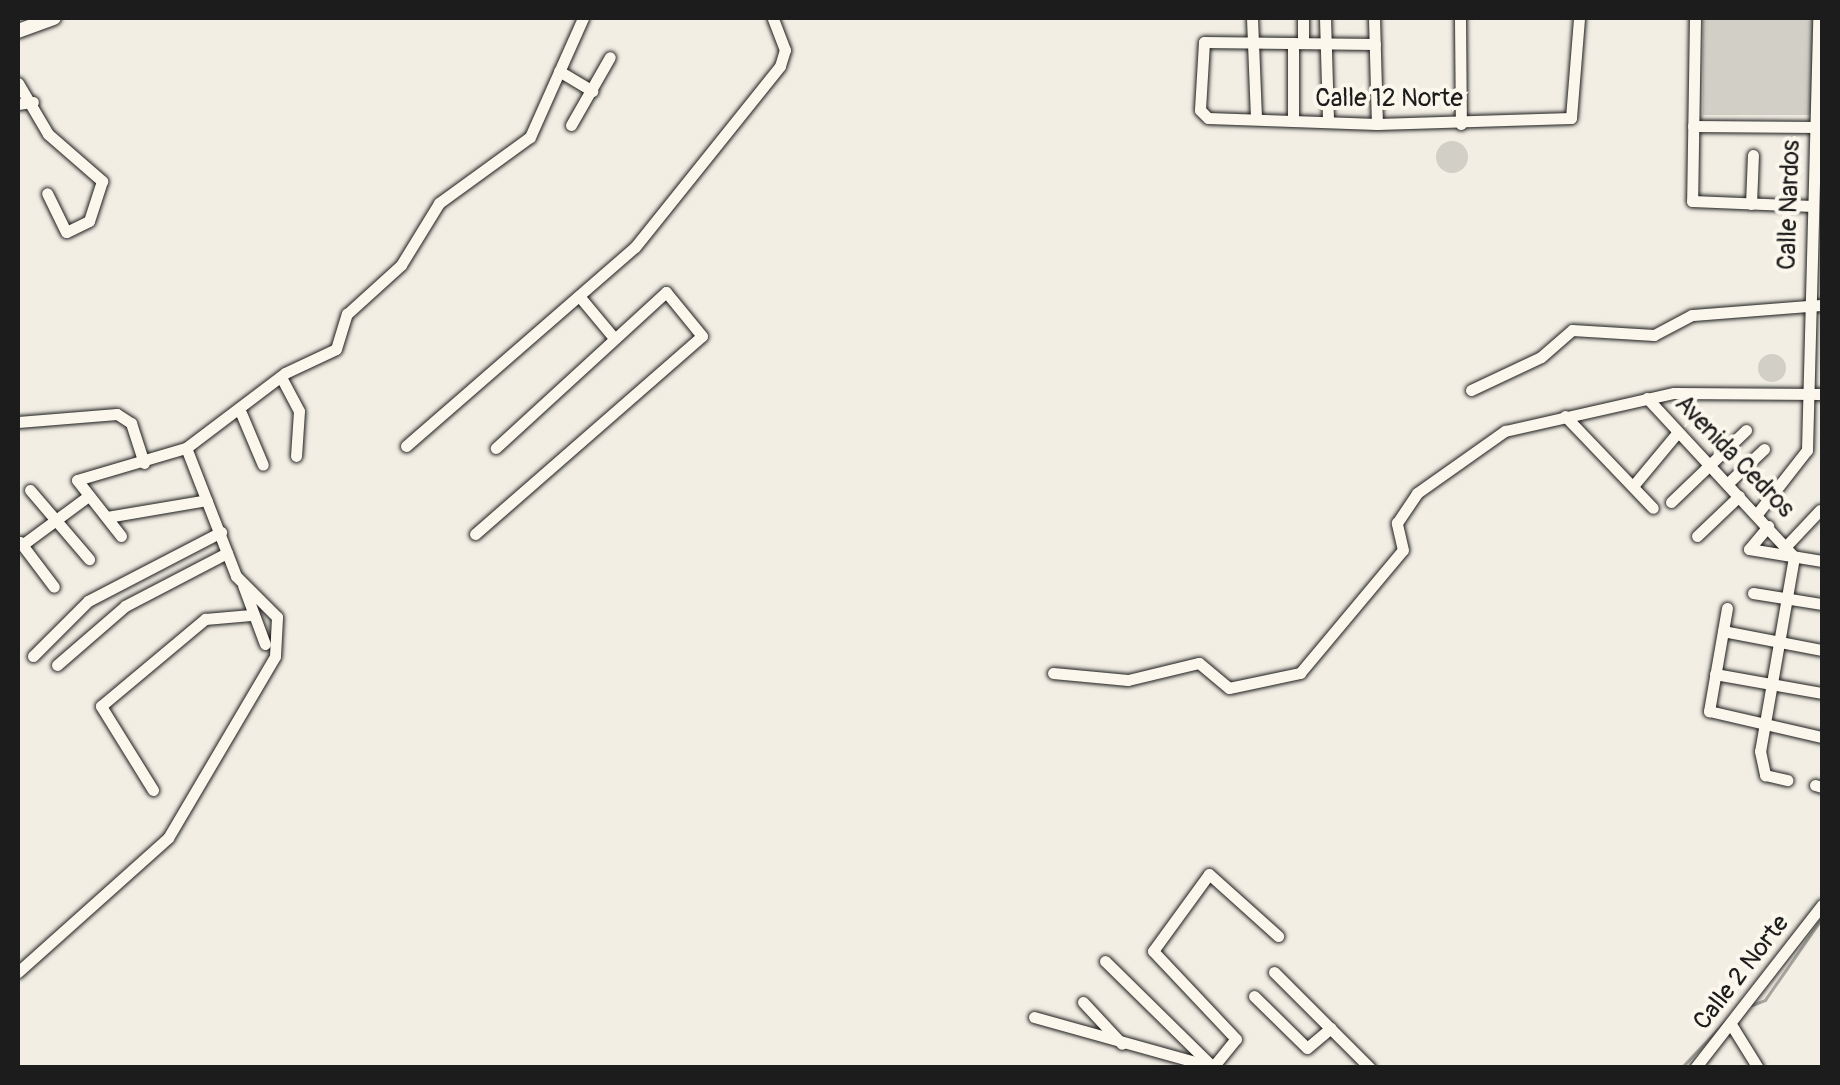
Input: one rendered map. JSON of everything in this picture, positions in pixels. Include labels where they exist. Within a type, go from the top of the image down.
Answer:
[{"type":"main road","points":[[18,23],[31,18]]},
{"type":"main road","points":[[18,32],[54,18]]},
{"type":"street","points":[[122,536],[86,497],[78,479],[186,448],[242,414],[281,376],[336,349],[346,314],[401,265],[439,204],[530,137],[583,18]]},
{"type":"street","points":[[406,446],[635,247],[780,66],[786,50],[773,18]]},
{"type":"street","points":[[1252,18],[1256,119]]},
{"type":"street","points":[[1293,121],[1303,18]]},
{"type":"street","points":[[1325,18],[1328,122]]},
{"type":"street","points":[[1374,18],[1377,124]]},
{"type":"street","points":[[1460,18],[1460,124]]},
{"type":"street","name":"Calle 12 Norte","points":[[1253,43],[1199,44],[1203,116],[1377,124],[1460,124],[1575,116],[1580,18]]},
{"type":"street","points":[[1695,18],[1692,201],[1812,206]]},
{"type":"street","name":"Calle Nardos","points":[[1757,514],[1805,459],[1817,305],[1817,230],[1812,206],[1819,127],[1818,18]]},
{"type":"street","points":[[1253,43],[1375,44]]},
{"type":"street","points":[[571,125],[610,57]]},
{"type":"street","points":[[558,75],[590,93]]},
{"type":"street","points":[[18,83],[33,102],[48,134],[102,180],[89,221],[66,232],[47,193]]},
{"type":"street","points":[[18,104],[33,102]]},
{"type":"street","points":[[1693,126],[1819,127]]},
{"type":"street","points":[[1751,204],[1753,155]]},
{"type":"street","points":[[475,534],[702,336],[666,292],[496,448]]},
{"type":"street","points":[[579,296],[614,338]]},
{"type":"street","points":[[1471,390],[1541,357],[1572,330],[1654,335],[1675,323],[1817,305]]},
{"type":"street","points":[[281,376],[299,411],[296,456]]},
{"type":"street","points":[[1053,673],[1128,680],[1199,663],[1229,688],[1300,673],[1403,550],[1397,522],[1417,493],[1505,431],[1647,398],[1822,394]]},
{"type":"street","name":"Avenida Cedros","points":[[1647,398],[1790,551],[1790,598],[1766,726],[1765,775],[1787,780]]},
{"type":"street","points":[[18,422],[117,414],[131,423],[144,463]]},
{"type":"street","points":[[242,414],[263,465]]},
{"type":"street","points":[[1565,416],[1653,508]]},
{"type":"street","points":[[1671,502],[1746,430]]},
{"type":"street","points":[[1633,486],[1678,433]]},
{"type":"street","points":[[186,448],[265,644]]},
{"type":"street","points":[[1726,484],[1764,448]]},
{"type":"street","points":[[30,490],[89,559]]},
{"type":"street","points":[[1696,536],[1739,496]]},
{"type":"street","points":[[54,587],[20,542],[86,497]]},
{"type":"street","points":[[107,517],[207,500]]},
{"type":"street","points":[[1790,551],[1818,517]]},
{"type":"street","points":[[1768,526],[1748,550],[1790,551],[1822,562]]},
{"type":"street","points":[[33,656],[88,600],[220,532]]},
{"type":"street","points":[[57,666],[125,606],[227,554]]},
{"type":"street","points":[[18,972],[168,838],[211,777],[279,639],[277,617],[244,585]]},
{"type":"street","points":[[1753,592],[1822,604]]},
{"type":"street","points":[[1727,608],[1709,711],[1822,737]]},
{"type":"street","points":[[153,790],[101,706],[205,620],[252,615]]},
{"type":"street","points":[[1724,631],[1822,650]]},
{"type":"street","points":[[1715,674],[1822,693]]},
{"type":"street","points":[[1213,1067],[1236,1039],[1155,958],[1155,946],[1209,874],[1278,936]]},
{"type":"street","name":"Calle 2 Norte","points":[[1695,1068],[1732,1026],[1822,905]]},
{"type":"street","points":[[1105,961],[1213,1067]]},
{"type":"street","points":[[1274,972],[1370,1068]]},
{"type":"street","points":[[1254,996],[1306,1048],[1331,1028]]},
{"type":"street","points":[[1083,1002],[1122,1044]]},
{"type":"street","points":[[1034,1017],[1189,1066],[1213,1067]]},
{"type":"street","points":[[1732,1026],[1758,1068]]},
{"type":"shaded area","points":[[1703,18],[1813,18],[1813,115],[1703,115]]},
{"type":"shaded area","points":[[1452,141],[1463,146],[1468,157],[1463,168],[1452,173],[1441,168],[1436,157],[1441,146]]},
{"type":"shaded area","points":[[1772,354],[1782,358],[1786,368],[1782,378],[1772,382],[1762,378],[1758,368],[1762,358]]},
{"type":"waterway","points":[[1752,1005],[1765,1000],[1822,918]]},
{"type":"waterway","points":[[1681,1068],[1735,1011]]}]
